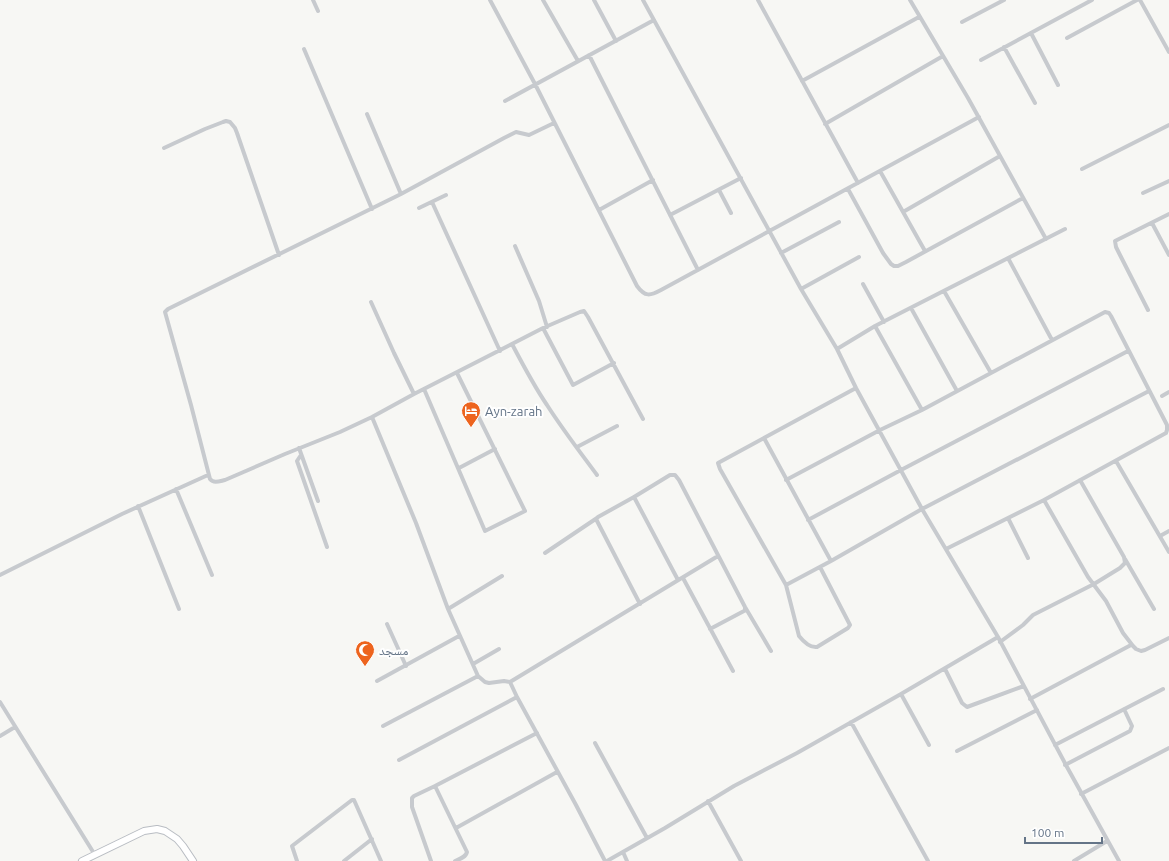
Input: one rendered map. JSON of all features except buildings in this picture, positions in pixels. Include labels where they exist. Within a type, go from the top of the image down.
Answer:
[{"type":"main road","points":[[82,861],[144,831],[157,829],[165,831],[176,839],[183,846],[193,861]]},
{"type":"street","points":[[313,0],[318,11]]},
{"type":"street","points":[[490,0],[535,84],[637,286],[644,293],[648,294],[654,294],[979,117]]},
{"type":"street","points":[[543,0],[578,61]]},
{"type":"street","points":[[594,0],[616,41]]},
{"type":"street","points":[[643,0],[801,289],[837,349],[856,388],[922,509],[998,637],[1081,794],[1119,861]]},
{"type":"street","points":[[758,0],[858,183]]},
{"type":"street","points":[[910,0],[979,117],[1046,239]]},
{"type":"street","points":[[962,22],[1004,0]]},
{"type":"street","points":[[981,60],[1092,0]]},
{"type":"street","points":[[1066,38],[1139,0],[1169,52]]},
{"type":"street","points":[[802,81],[919,17]]},
{"type":"street","points":[[505,100],[654,20]]},
{"type":"street","points":[[1030,33],[1058,85]]},
{"type":"street","points":[[1004,47],[1035,103]]},
{"type":"street","points":[[304,49],[372,209]]},
{"type":"street","points":[[589,55],[698,270]]},
{"type":"street","points":[[825,124],[943,56]]},
{"type":"street","points":[[367,114],[401,194]]},
{"type":"street","points":[[164,148],[226,121],[233,125],[238,133],[279,255]]},
{"type":"street","points":[[554,122],[529,135],[516,132],[372,209],[168,309],[165,312],[191,405],[208,475],[212,481],[219,482],[340,432],[372,417],[545,327],[584,311],[614,363],[643,419]]},
{"type":"street","points":[[1082,169],[1169,125]]},
{"type":"street","points":[[903,212],[1000,156]]},
{"type":"street","points":[[880,171],[925,251]]},
{"type":"street","points":[[670,215],[741,178]]},
{"type":"street","points":[[599,210],[653,180]]},
{"type":"street","points":[[1143,193],[1169,181]]},
{"type":"street","points":[[848,189],[891,264],[894,266],[898,266],[1023,198]]},
{"type":"street","points":[[719,190],[731,213]]},
{"type":"street","points":[[419,208],[446,195]]},
{"type":"street","points":[[432,202],[500,351]]},
{"type":"street","points":[[1148,310],[1116,247],[1115,241],[1169,214]]},
{"type":"street","points":[[781,253],[839,222]]},
{"type":"street","points":[[1152,222],[1169,255]]},
{"type":"street","points":[[837,349],[875,326],[1065,229]]},
{"type":"street","points":[[515,246],[539,301],[545,327],[573,386],[614,363]]},
{"type":"street","points":[[801,289],[858,257]]},
{"type":"street","points":[[1008,258],[1052,340]]},
{"type":"street","points":[[863,284],[884,322]]},
{"type":"street","points":[[944,291],[991,373]]},
{"type":"street","points":[[371,302],[414,394]]},
{"type":"street","points":[[911,308],[957,391]]},
{"type":"street","points":[[786,480],[880,430],[922,410],[1105,312],[1109,313],[1167,425],[1168,430],[1166,433],[1044,500],[946,550]]},
{"type":"street","points":[[875,326],[922,410]]},
{"type":"street","points":[[512,344],[547,406],[597,475]]},
{"type":"street","points":[[808,520],[1128,351]]},
{"type":"street","points":[[424,389],[486,531],[525,511],[457,372]]},
{"type":"street","points":[[820,567],[850,625],[848,628],[817,647],[814,647],[799,636],[786,585],[718,464],[856,388]]},
{"type":"street","points":[[786,585],[831,562],[922,509],[1149,391]]},
{"type":"street","points":[[1162,396],[1169,392]]},
{"type":"street","points":[[372,417],[419,530],[459,636],[478,676],[485,682],[510,682],[718,556]]},
{"type":"street","points":[[576,447],[617,426]]},
{"type":"street","points":[[764,438],[831,562]]},
{"type":"street","points":[[299,448],[318,501]]},
{"type":"street","points":[[459,468],[495,449]]},
{"type":"street","points":[[302,455],[297,460],[328,547]]},
{"type":"street","points":[[1116,461],[1169,552]]},
{"type":"street","points":[[0,575],[138,506],[208,475]]},
{"type":"street","points":[[545,553],[597,518],[670,475],[675,475],[745,607],[771,651]]},
{"type":"street","points":[[1080,480],[1154,609]]},
{"type":"street","points":[[176,489],[212,575]]},
{"type":"street","points":[[634,497],[678,580]]},
{"type":"street","points":[[1044,500],[1088,577],[1106,601],[1131,645],[1141,651],[1169,638]]},
{"type":"street","points":[[138,506],[179,609]]},
{"type":"street","points":[[597,518],[598,524],[640,604]]},
{"type":"street","points":[[1008,518],[1028,558]]},
{"type":"street","points":[[1160,536],[1169,531]]},
{"type":"street","points":[[1000,642],[1033,615],[1094,584],[1124,566],[1125,559]]},
{"type":"street","points":[[448,609],[502,576]]},
{"type":"street","points":[[683,578],[733,671]]},
{"type":"street","points":[[710,629],[745,610],[745,607]]},
{"type":"street","points":[[387,624],[406,666]]},
{"type":"street","points":[[377,681],[459,636]]},
{"type":"street","points":[[510,682],[606,861],[734,786],[797,753],[998,637]]},
{"type":"street","points":[[1030,699],[1131,645]]},
{"type":"street","points":[[473,664],[499,650]]},
{"type":"street","points":[[944,669],[962,703],[966,707],[1024,686]]},
{"type":"street","points":[[383,726],[478,676]]},
{"type":"street","points":[[1055,745],[1163,689]]},
{"type":"street","points":[[901,694],[929,745]]},
{"type":"street","points":[[399,760],[517,697]]},
{"type":"street","points":[[0,702],[95,855]]},
{"type":"street","points":[[1066,765],[1130,731],[1132,726],[1124,709]]},
{"type":"street","points":[[957,751],[1037,710]]},
{"type":"street","points":[[851,722],[928,861]]},
{"type":"street","points":[[0,736],[15,727]]},
{"type":"street","points":[[431,861],[411,802],[412,798],[536,733]]},
{"type":"street","points":[[595,743],[646,838]]},
{"type":"street","points":[[1081,794],[1169,748]]},
{"type":"street","points":[[456,828],[557,772]]},
{"type":"street","points":[[435,786],[467,852],[464,857],[455,861]]},
{"type":"street","points":[[298,861],[292,846],[352,800],[354,800],[381,861]]},
{"type":"street","points":[[708,801],[741,861]]},
{"type":"street","points":[[344,861],[372,839]]},
{"type":"street","points":[[1074,861],[1107,840]]},
{"type":"street","points":[[623,852],[627,861]]},
{"type":"place","name":"Ayn-zarah","points":[[471,428]]},
{"type":"place","name":"مسجد","points":[[365,667]]}]
